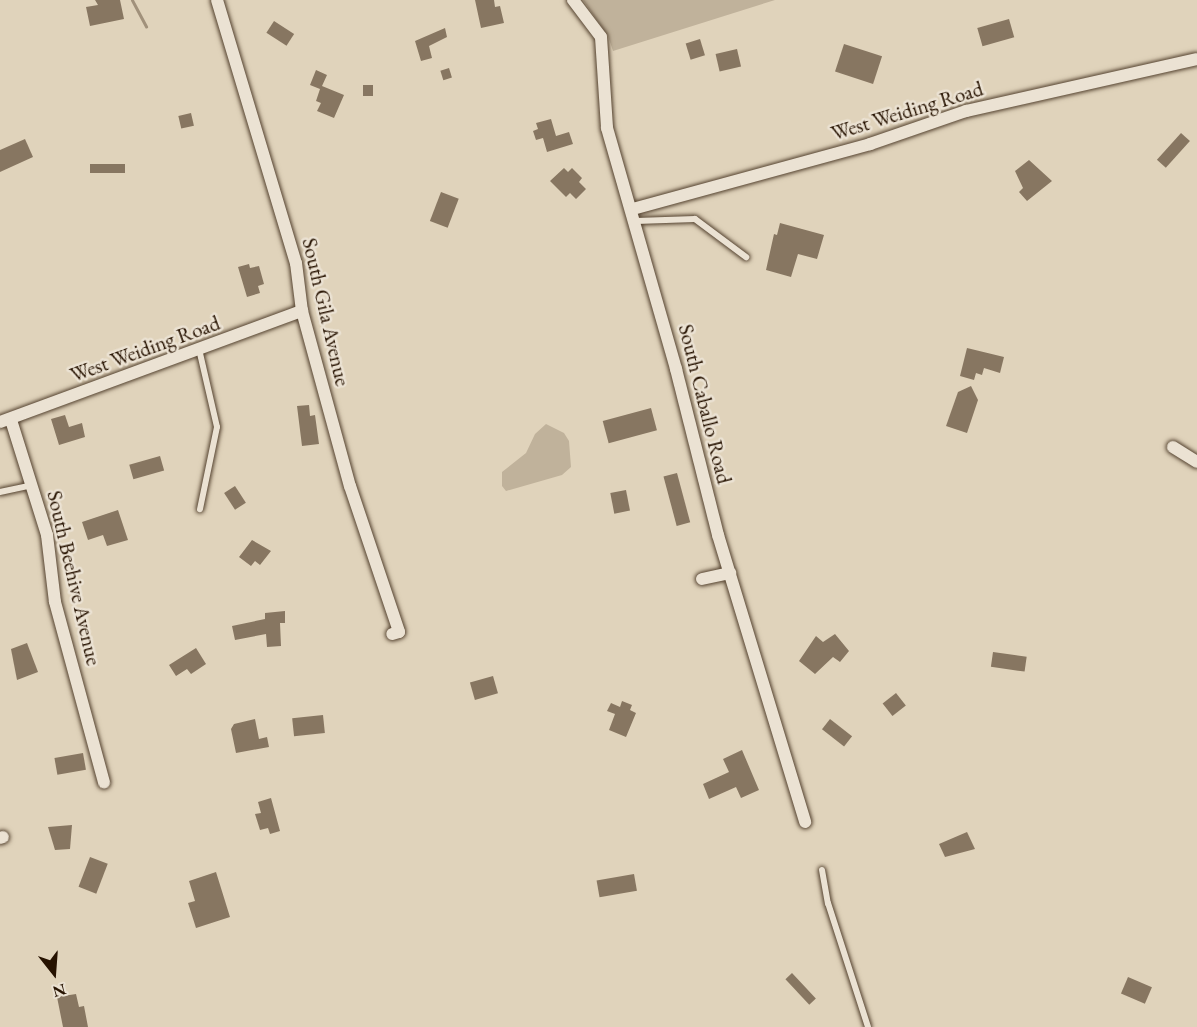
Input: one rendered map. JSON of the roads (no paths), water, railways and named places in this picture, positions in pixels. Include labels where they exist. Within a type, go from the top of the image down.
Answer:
[{"type":"street","name":"South Gila Avenue","points":[[217,0],[296,263],[302,311],[350,486],[396,633]]},
{"type":"street","name":"South Caballo Road","points":[[573,0],[601,37],[607,128],[634,215],[730,573],[805,822]]},
{"type":"street","name":"West Weiding Road","points":[[634,215],[870,144],[966,111],[1196,59]]},
{"type":"street","name":"West Weiding Road","points":[[3,419],[302,311]]},
{"type":"street","name":"South Beehive Avenue","points":[[3,419],[32,485],[47,535],[55,602],[104,782]]},
{"type":"street","points":[[1173,447],[1197,462]]},
{"type":"street","points":[[702,579],[730,573]]},
{"type":"lane","points":[[634,215],[695,219],[746,256]]},
{"type":"lane","points":[[199,349],[217,428],[200,510]]},
{"type":"lane","points":[[0,492],[32,485]]},
{"type":"lane","points":[[822,870],[828,903],[868,1027]]},
{"type":"waterway","points":[[132,0],[146,26]]}]
